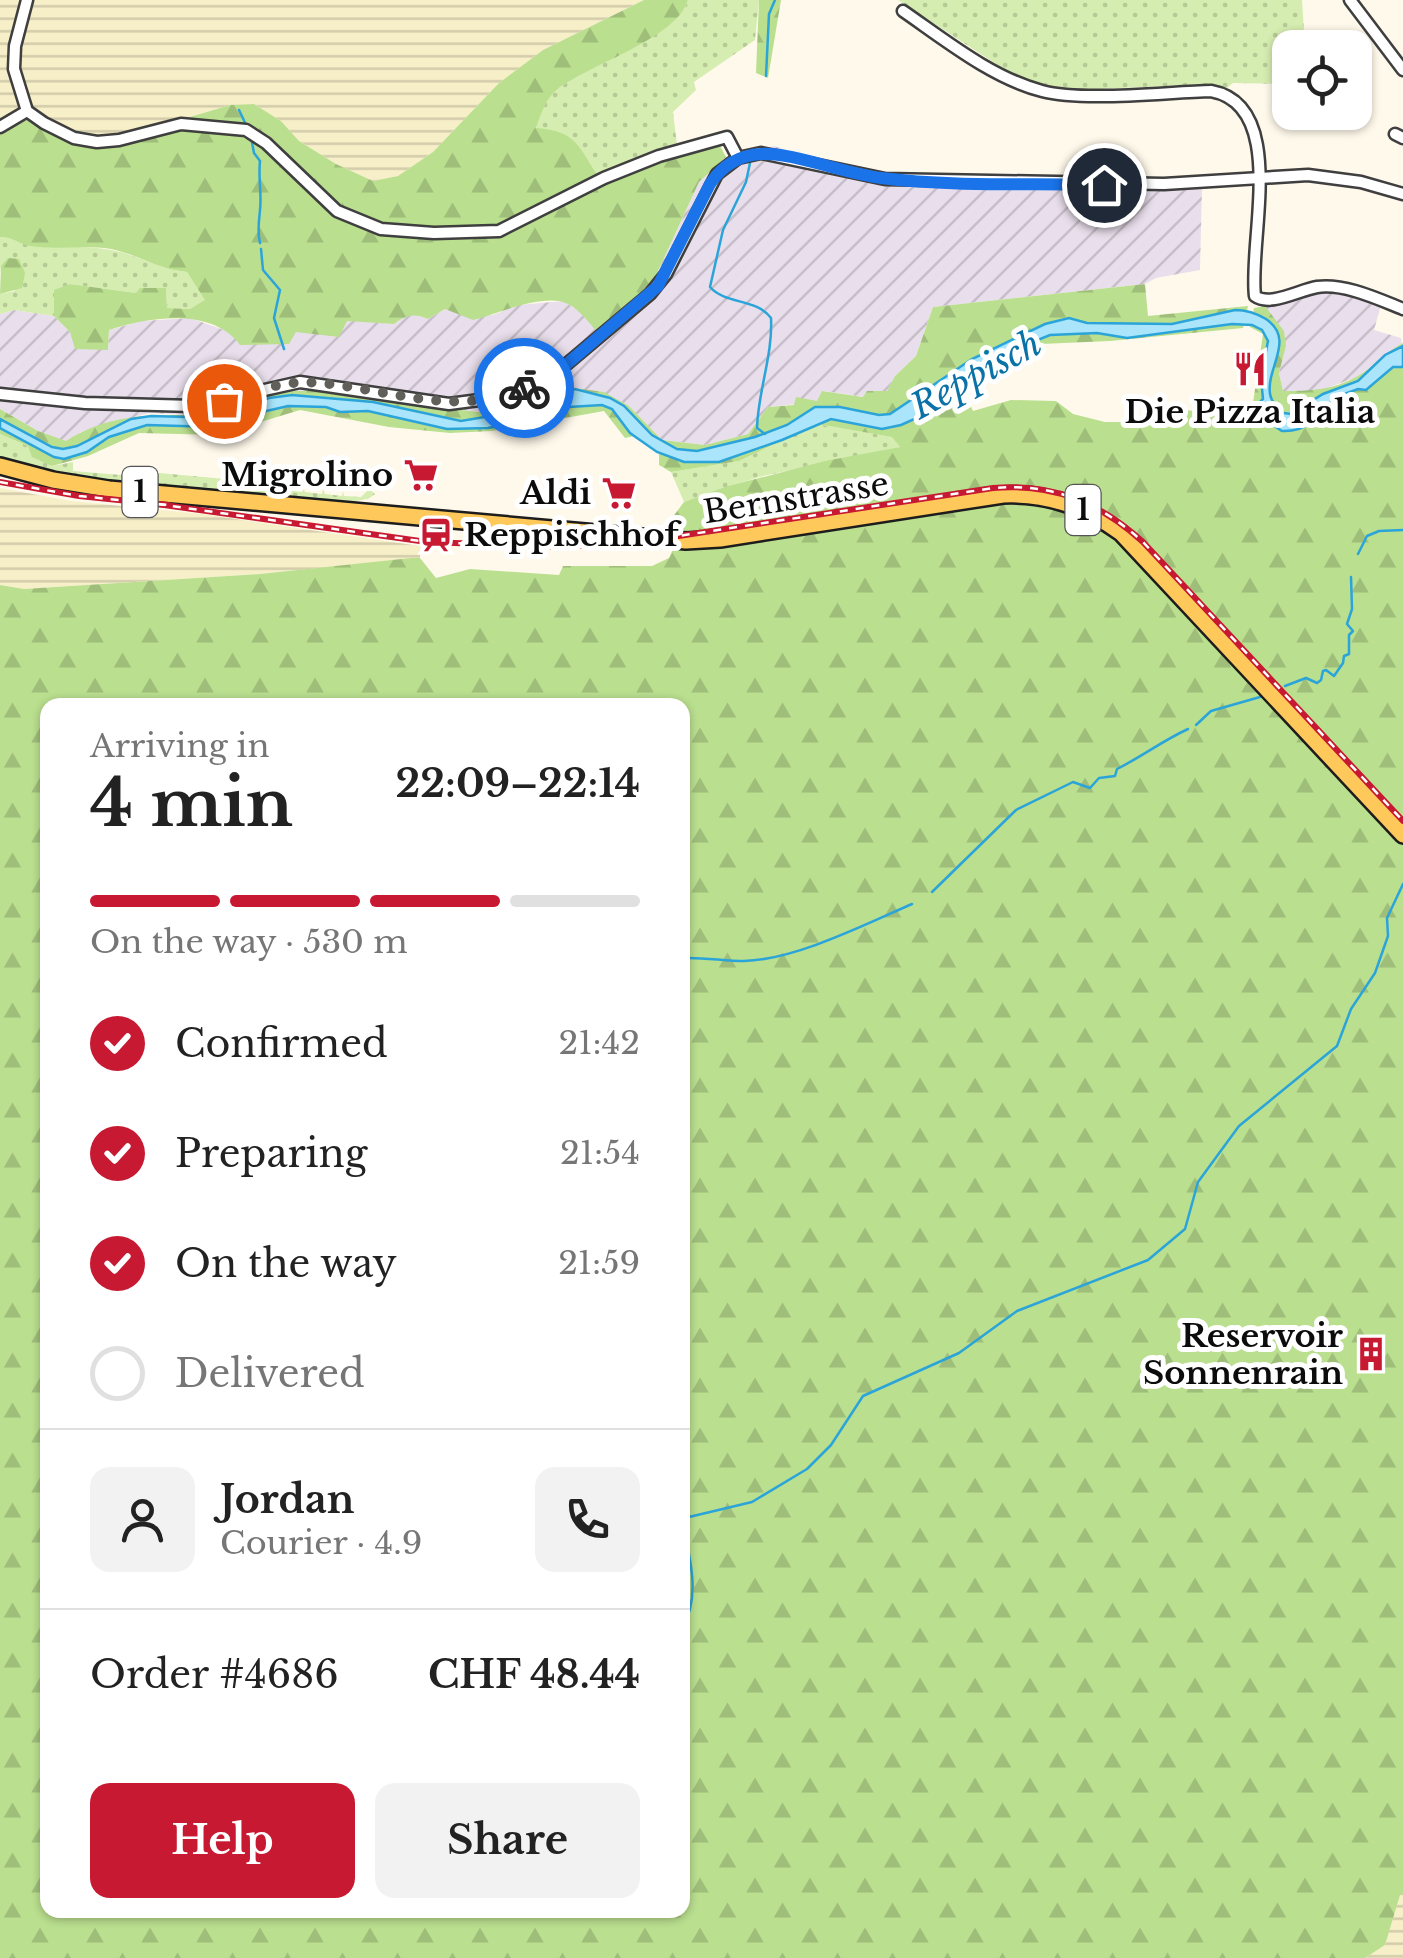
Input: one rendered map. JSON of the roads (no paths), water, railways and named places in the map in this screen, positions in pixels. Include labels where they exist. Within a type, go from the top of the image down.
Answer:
[{"type":"main road","name":"Bernstrasse","points":[[0,466],[53,480],[124,490],[686,541],[993,496],[1036,496],[1064,502],[1104,521],[1135,546],[1403,835]]},
{"type":"street","points":[[27,0],[14,58],[16,80],[27,111],[58,131],[90,142],[119,140],[182,124],[246,130],[259,137],[343,215],[372,227],[400,232],[499,231],[641,163],[721,138],[730,141],[738,158]]},
{"type":"street","points":[[1350,0],[1403,70]]},
{"type":"street","points":[[903,11],[990,67],[1029,87],[1060,94],[1211,91],[1230,97],[1246,110],[1254,126],[1258,177],[1255,296],[1266,301],[1335,287],[1403,309]]},
{"type":"street","points":[[0,127],[27,111]]},
{"type":"street","points":[[0,394],[85,404],[193,406],[300,382],[449,404],[502,397],[556,373],[650,294],[666,274],[710,184],[738,158],[760,154],[778,154],[863,175],[940,181],[1164,184],[1328,176],[1403,194]]},
{"type":"water","name":"Reppisch","points":[[1235,310],[1258,315],[1275,327],[1279,345],[1270,394],[1284,413],[1291,414],[1323,394],[1358,381],[1385,355],[1403,346],[1403,367],[1393,367],[1366,390],[1333,398],[1319,417],[1306,426],[1282,431],[1273,425],[1259,403],[1263,399],[1261,378],[1268,341],[1262,330],[1252,325],[1232,324],[1127,338],[1097,333],[1050,335],[1020,347],[928,413],[901,425],[882,429],[831,419],[719,462],[684,462],[657,452],[630,433],[612,409],[602,405],[552,408],[515,423],[488,428],[447,429],[368,411],[288,406],[258,413],[249,421],[216,427],[147,425],[109,437],[87,452],[64,459],[0,428],[0,419],[63,449],[131,419],[222,418],[243,414],[269,398],[292,395],[373,402],[461,421],[521,411],[575,389],[610,398],[624,406],[652,435],[677,449],[697,451],[755,437],[787,425],[815,407],[890,414],[972,359],[1045,324],[1069,318],[1087,323],[1172,324]]},
{"type":"waterway","points":[[766,76],[769,14],[775,0]]},
{"type":"waterway","points":[[239,110],[247,127]]},
{"type":"waterway","points":[[251,137],[260,161],[260,243]]},
{"type":"waterway","points":[[750,163],[746,182],[723,230],[710,287],[724,297],[757,307],[771,318],[757,428],[765,434]]},
{"type":"waterway","points":[[261,249],[263,270],[280,290],[274,318],[284,349]]},
{"type":"waterway","points":[[1358,554],[1367,536],[1403,530]]},
{"type":"waterway","points":[[1285,686],[1306,678],[1317,683],[1326,670],[1334,676],[1344,656],[1349,654],[1349,635],[1353,631],[1347,624],[1352,609],[1351,577]]},
{"type":"waterway","points":[[1196,725],[1211,711],[1260,697]]},
{"type":"waterway","points":[[932,892],[1016,810],[1073,782],[1090,788],[1099,778],[1115,776],[1117,769],[1188,729]]},
{"type":"waterway","points":[[690,1517],[752,1502],[807,1469],[831,1445],[863,1396],[959,1353],[1017,1311],[1148,1260],[1185,1229],[1198,1182],[1239,1126],[1337,1046],[1351,1009],[1375,973],[1388,936],[1387,918],[1403,884]]},
{"type":"waterway","points":[[690,958],[744,961],[785,954],[830,940],[912,904]]},
{"type":"waterway","points":[[690,1559],[690,1608]]},
{"type":"railway","points":[[0,482],[79,496],[168,505]]},
{"type":"railway","points":[[157,504],[427,542],[562,547],[659,539],[993,488],[1055,492],[1092,506],[1143,542],[1403,821]]},
{"type":"place","name":"Die Pizza Italia","points":[[1250,369]]},
{"type":"place","name":"Migrolino","points":[[421,475]]},
{"type":"place","name":"Aldi","points":[[619,493]]},
{"type":"place","name":"Reppischhof","points":[[436,535]]},
{"type":"place","name":"Reservoir Sonnenrain","points":[[1371,1354]]}]
